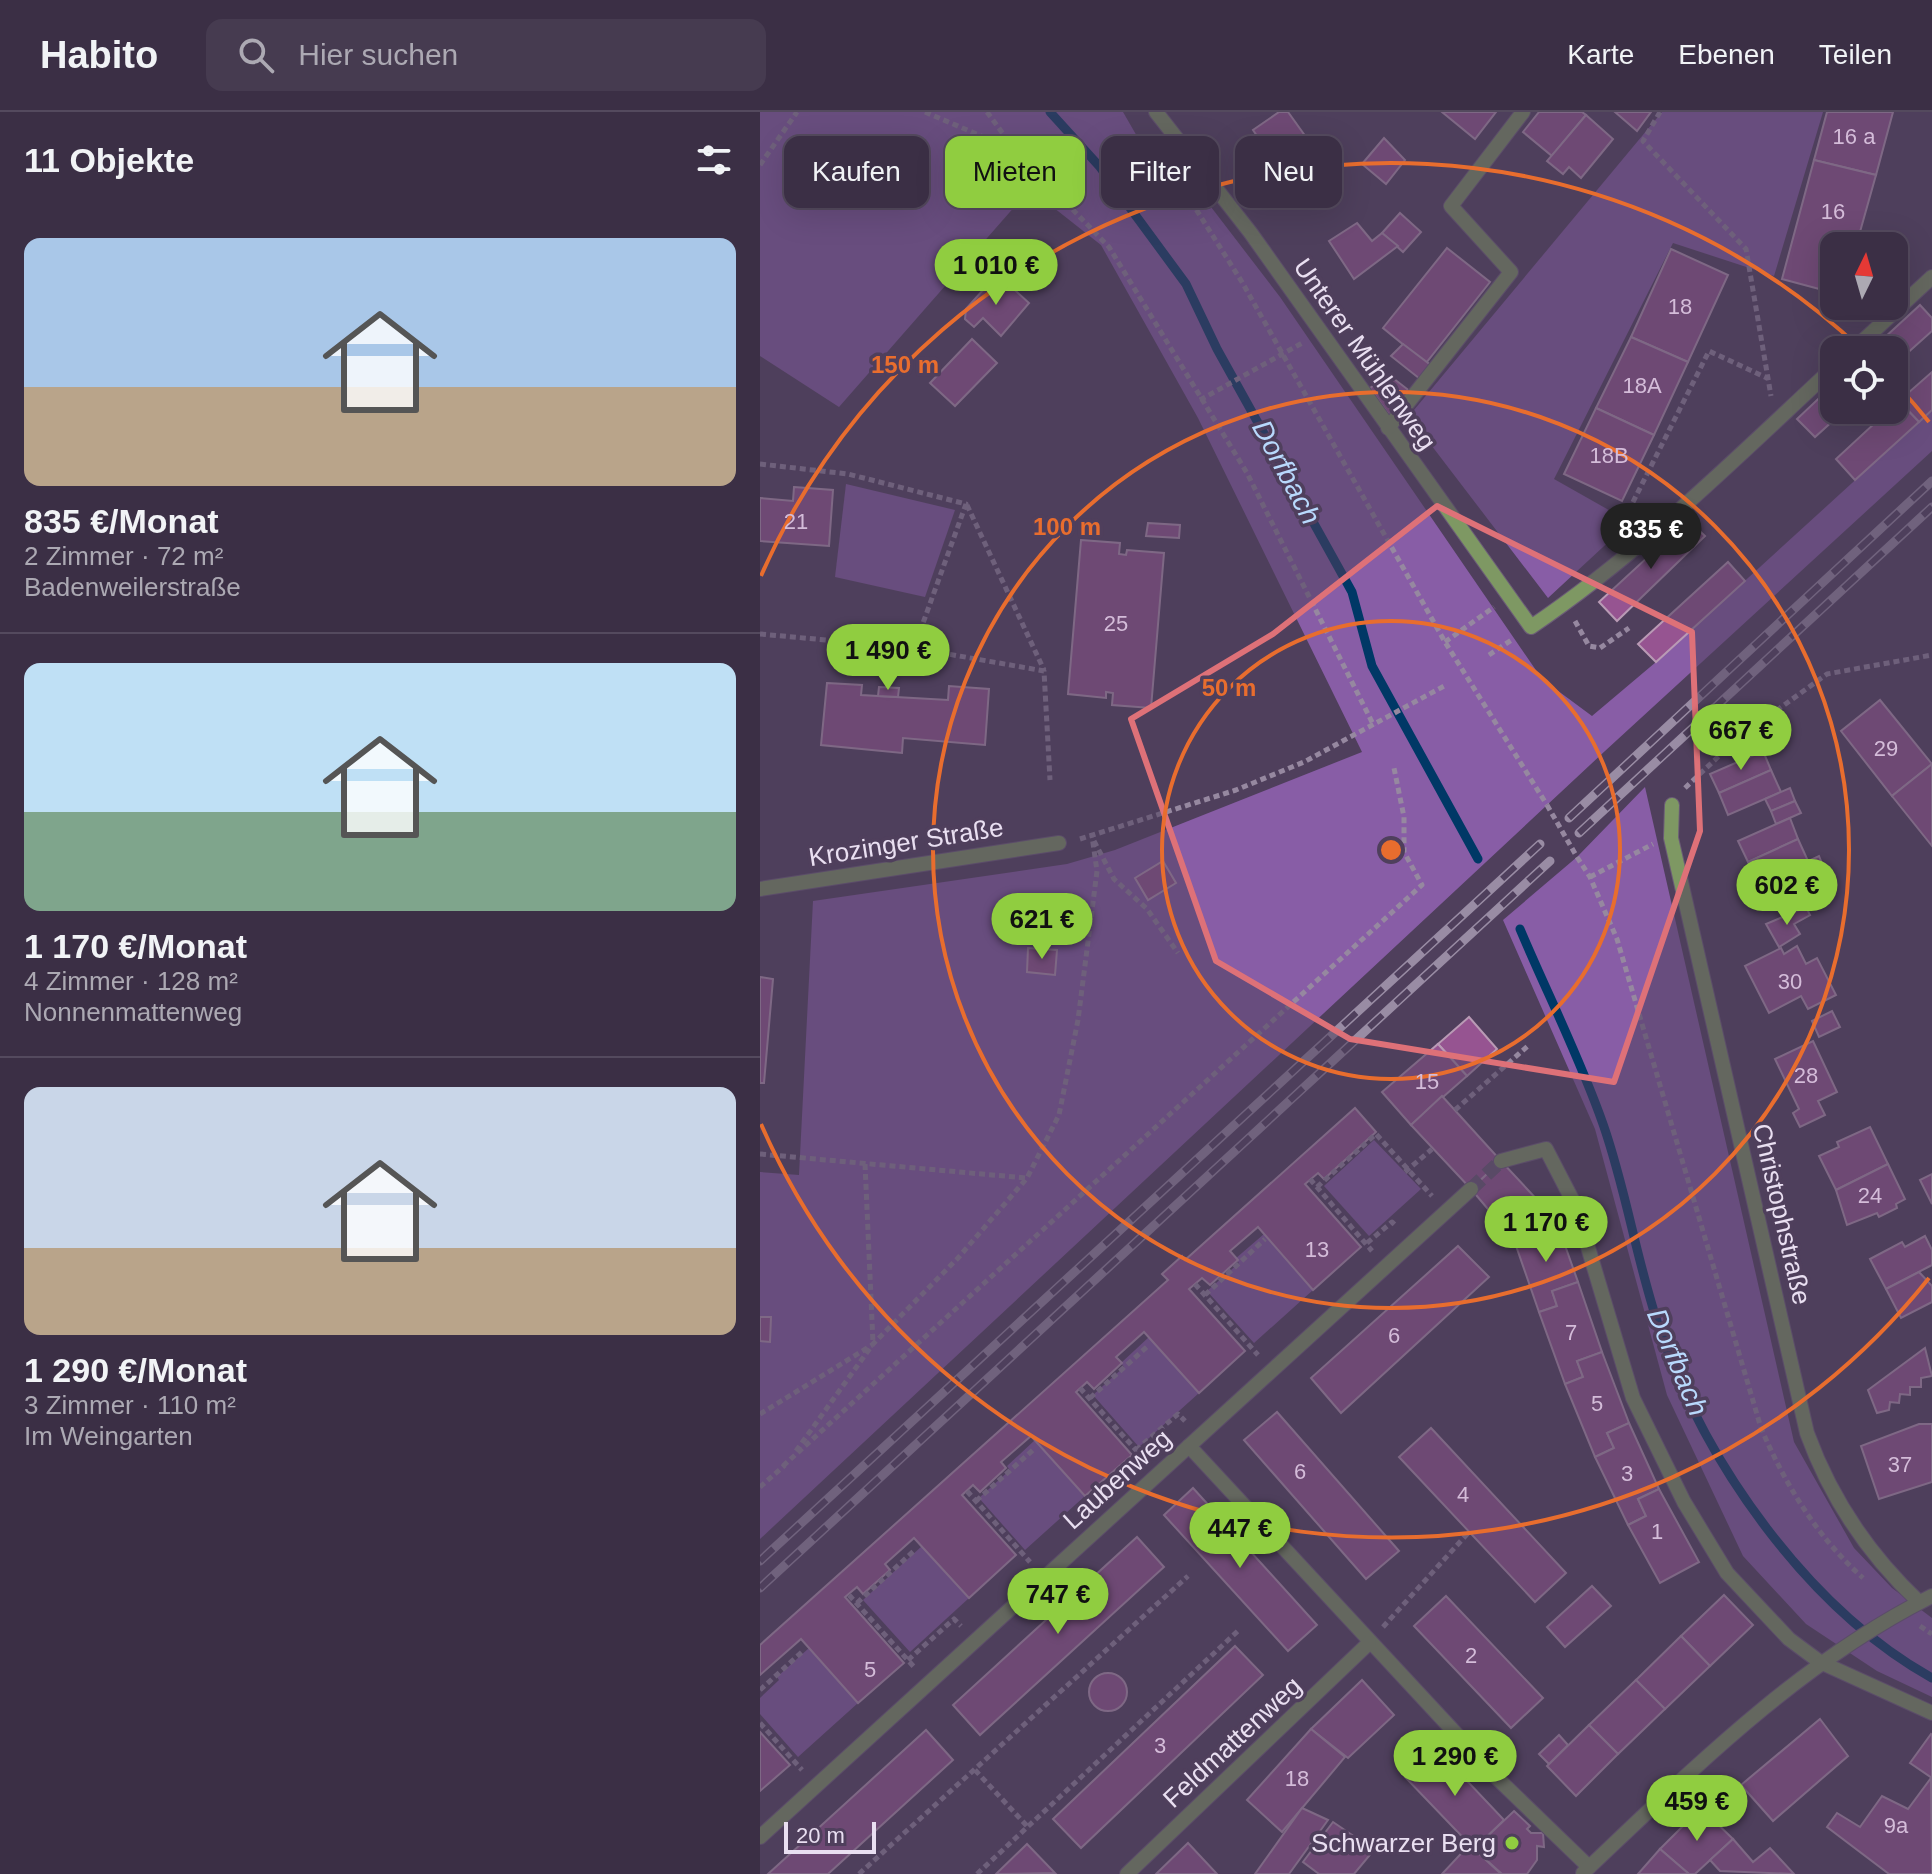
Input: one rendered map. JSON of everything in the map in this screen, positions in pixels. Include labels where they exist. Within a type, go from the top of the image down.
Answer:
[{"type":"street","name":"Unterer Mühlenweg","points":[[1156,112],[1250,232],[1531,627],[1561,607]]},
{"type":"street","points":[[1388,428],[1511,272],[1451,206],[1523,112]]},
{"type":"street","points":[[1868,336],[1932,277]]},
{"type":"street","points":[[1561,607],[1654,534],[1820,380]]},
{"type":"street","name":"Christophstraße","points":[[1672,805],[1671,838],[1807,1433],[1819,1465],[1868,1550],[1926,1599]]},
{"type":"street","name":"Krozinger Straße","points":[[760,889],[1059,843]]},
{"type":"street","points":[[1501,1161],[1546,1149],[1576,1207],[1633,1398],[1684,1502],[1727,1573],[1789,1639],[1820,1662],[1932,1713]]},
{"type":"street","name":"Laubenweg","points":[[760,1837],[1471,1189]]},
{"type":"street","points":[[1194,1441],[1369,1643],[1585,1871],[1773,1698],[1820,1662],[1926,1599]]},
{"type":"street","name":"Feldmattenweg","points":[[1127,1874],[1369,1643]]},
{"type":"path","points":[[760,165],[797,112]]},
{"type":"path","points":[[925,112],[982,136]]},
{"type":"path","points":[[987,112],[1005,136]]},
{"type":"path","points":[[1660,112],[1643,141],[1746,249],[1776,421]]},
{"type":"path","points":[[1071,208],[1109,247],[1247,473],[1374,726]]},
{"type":"path","points":[[1195,208],[1242,282],[1445,642],[1590,877],[1617,939],[1761,1428],[1780,1473],[1812,1521],[1872,1586]]},
{"type":"path","points":[[1631,506],[1709,351],[1767,378]]},
{"type":"path","points":[[1200,400],[1283,355]]},
{"type":"path","points":[[760,464],[848,474],[966,504]]},
{"type":"path","points":[[914,648],[966,504]]},
{"type":"path","points":[[966,504],[1044,671],[1050,780]]},
{"type":"path","points":[[1445,642],[1500,603]]},
{"type":"path","points":[[1561,607],[1575,621],[1589,646],[1600,648],[1629,628]]},
{"type":"path","points":[[760,634],[914,648],[1044,671]]},
{"type":"path","points":[[1672,805],[1737,739],[1827,674],[1932,655]]},
{"type":"path","points":[[1092,836],[1236,790],[1304,762],[1446,685]]},
{"type":"path","points":[[760,1487],[1422,885],[1404,852],[1404,817],[1394,768]]},
{"type":"path","points":[[1092,836],[1114,879],[1147,909],[1178,953]]},
{"type":"path","points":[[783,1466],[820,1421],[873,1344],[958,1258],[1027,1178],[1059,1115],[1078,1020],[1097,871],[1092,836]]},
{"type":"path","points":[[1590,877],[1655,842]]},
{"type":"path","points":[[1455,1110],[1529,1045]]},
{"type":"path","points":[[1317,1187],[1376,1134],[1406,1171],[1446,1211]]},
{"type":"path","points":[[1406,1171],[1432,1149]]},
{"type":"path","points":[[760,1154],[1027,1178]]},
{"type":"path","points":[[865,1164],[873,1344]]},
{"type":"path","points":[[1310,1179],[1367,1243],[1392,1222]]},
{"type":"path","points":[[1205,1295],[1265,1239]]},
{"type":"path","points":[[1195,1284],[1250,1346]]},
{"type":"path","points":[[760,1414],[873,1344]]},
{"type":"path","points":[[1090,1398],[1149,1345]]},
{"type":"path","points":[[1080,1388],[1144,1459]]},
{"type":"path","points":[[1136,1450],[1178,1414],[1194,1441]]},
{"type":"path","points":[[976,1501],[1034,1449]]},
{"type":"path","points":[[967,1491],[1032,1564]]},
{"type":"path","points":[[1369,1643],[1469,1532]]},
{"type":"path","points":[[857,1603],[916,1549]]},
{"type":"path","points":[[859,1874],[1188,1576]]},
{"type":"path","points":[[849,1595],[909,1661],[954,1619]]},
{"type":"path","points":[[977,1874],[1240,1629]]},
{"type":"path","points":[[760,1690],[802,1652]]},
{"type":"path","points":[[760,1723],[802,1770]]},
{"type":"path","points":[[975,1770],[1027,1826]]},
{"type":"highlighted area","points":[[1437,506],[1692,632],[1700,831],[1614,1082],[1350,1039],[1216,961],[1131,719],[1273,634]]},
{"type":"shaded area","points":[[760,112],[1123,112],[1137,136],[1101,136],[1101,208],[1212,208],[1280,297],[1542,679],[1592,716],[1656,662],[1932,410],[1932,451],[1605,751],[760,1539],[760,1172],[799,1175],[813,901],[1067,864],[1115,850],[1362,752],[1198,418],[1101,245],[1054,208],[1085,208],[1085,136],[945,136],[945,208],[1013,208],[839,407],[760,356]]},
{"type":"shaded area","points":[[1662,112],[1823,112],[1774,276],[1673,243],[1554,479],[1630,522],[1548,598],[1409,416]]},
{"type":"shaded area","points":[[846,484],[955,510],[925,597],[835,577]]},
{"type":"shaded area","points":[[1645,787],[1794,1442],[1854,1548],[1892,1588],[1932,1618],[1932,1697],[1877,1671],[1806,1624],[1743,1556],[1667,1395],[1595,1129],[1503,920],[1577,857]]},
{"type":"shaded area","points":[[1374,1140],[1421,1189],[1369,1236],[1324,1186]]},
{"type":"shaded area","points":[[1264,1234],[1313,1290],[1254,1343],[1207,1291],[1239,1263],[1235,1259]]},
{"type":"shaded area","points":[[1149,1337],[1199,1393],[1139,1447],[1093,1395],[1124,1367],[1121,1363]]},
{"type":"shaded area","points":[[1035,1440],[1085,1496],[1025,1550],[979,1498],[1010,1470],[1007,1466]]},
{"type":"shaded area","points":[[922,1546],[969,1598],[910,1652],[863,1600]]},
{"type":"shaded area","points":[[809,1648],[858,1703],[798,1757],[760,1714],[760,1698],[779,1680],[777,1677]]},
{"type":"building","points":[[1279,112],[1288,112],[1305,136],[1257,136],[1253,130]]},
{"type":"building","points":[[1442,112],[1496,112],[1475,139]]},
{"type":"building","points":[[1539,112],[1582,112],[1586,115],[1552,156],[1523,132]]},
{"type":"building","points":[[1615,112],[1651,112],[1637,131]]},
{"type":"building","points":[[1827,112],[1893,112],[1876,175],[1814,160]]},
{"type":"building","points":[[1586,115],[1613,139],[1581,178],[1569,167],[1563,174],[1547,161]]},
{"type":"building","points":[[1384,138],[1405,160],[1386,184],[1362,164]]},
{"type":"building","points":[[1814,160],[1876,175],[1860,232],[1820,232],[1820,289],[1782,279]]},
{"type":"building","points":[[1400,213],[1421,232],[1403,252],[1382,233]]},
{"type":"building","points":[[1357,223],[1372,241],[1382,233],[1398,246],[1354,279],[1329,241]]},
{"type":"building","points":[[1447,248],[1490,282],[1426,363],[1383,328]]},
{"type":"building","points":[[1671,249],[1728,275],[1688,362],[1631,337]]},
{"type":"building","points":[[991,281],[998,289],[1005,281],[1029,303],[1001,336],[983,318],[974,327],[965,319],[966,309]]},
{"type":"building","points":[[1920,305],[1932,318],[1932,331],[1908,352],[1908,336],[1886,336],[1904,320],[1908,320],[1908,316]]},
{"type":"building","points":[[1631,337],[1688,362],[1654,435],[1596,408]]},
{"type":"building","points":[[972,339],[997,363],[955,406],[930,383]]},
{"type":"building","points":[[1403,344],[1432,366],[1420,379],[1391,356]]},
{"type":"building","points":[[1932,372],[1932,410],[1919,422],[1908,410],[1908,393]]},
{"type":"building","points":[[1389,375],[1411,392],[1389,415],[1370,388]]},
{"type":"building","points":[[1820,397],[1820,424],[1829,424],[1815,437],[1797,419]]},
{"type":"building","points":[[1596,408],[1654,435],[1622,501],[1564,474]]},
{"type":"building","points":[[1908,410],[1919,422],[1855,480],[1836,459],[1874,424],[1908,424]]},
{"type":"building","points":[[794,487],[833,490],[829,546],[760,541],[760,498],[793,501]]},
{"type":"building","points":[[1688,520],[1705,536],[1617,621],[1599,602]]},
{"type":"building","points":[[1148,523],[1180,525],[1179,538],[1146,536]]},
{"type":"building","points":[[1081,540],[1120,543],[1119,554],[1126,555],[1127,550],[1164,553],[1151,708],[1112,705],[1113,693],[1106,692],[1106,698],[1068,694]]},
{"type":"building","points":[[1728,562],[1745,581],[1656,662],[1638,644]]},
{"type":"building","points":[[827,683],[862,685],[861,695],[948,700],[949,686],[989,689],[985,745],[903,738],[902,753],[821,745]]},
{"type":"building","points":[[879,687],[899,688],[898,697],[878,696]]},
{"type":"building","points":[[1880,700],[1932,764],[1892,796],[1841,731]]},
{"type":"building","points":[[1767,733],[1774,746],[1747,758],[1741,744]]},
{"type":"building","points":[[1763,751],[1771,770],[1719,793],[1710,774]]},
{"type":"building","points":[[1932,764],[1932,846],[1892,796]]},
{"type":"building","points":[[1771,770],[1781,792],[1728,815],[1719,793]]},
{"type":"building","points":[[1790,788],[1795,801],[1771,811],[1765,799]]},
{"type":"building","points":[[1795,801],[1801,813],[1776,824],[1771,811]]},
{"type":"building","points":[[1790,818],[1798,839],[1748,862],[1738,841]]},
{"type":"building","points":[[1798,839],[1808,861],[1758,884],[1748,862]]},
{"type":"building","points":[[1819,856],[1823,866],[1799,883],[1793,868]]},
{"type":"building","points":[[1163,861],[1176,883],[1148,900],[1135,878]]},
{"type":"building","points":[[1806,907],[1810,915],[1794,924],[1800,934],[1779,947],[1766,924]]},
{"type":"building","points":[[1797,946],[1806,964],[1817,958],[1836,995],[1808,1009],[1801,996],[1769,1013],[1745,966],[1781,948],[1784,954]]},
{"type":"building","points":[[1028,948],[1057,950],[1055,975],[1027,972]]},
{"type":"building","points":[[760,977],[773,979],[764,1083],[760,1083]]},
{"type":"building","points":[[1832,1011],[1840,1027],[1819,1037],[1812,1021]]},
{"type":"building","points":[[1469,1017],[1497,1049],[1467,1076],[1438,1044]]},
{"type":"building","points":[[1813,1041],[1837,1092],[1818,1101],[1825,1115],[1800,1127],[1793,1113],[1799,1109],[1775,1059]]},
{"type":"building","points":[[1438,1044],[1467,1076],[1411,1125],[1382,1092]]},
{"type":"building","points":[[1442,1096],[1501,1161],[1471,1189],[1411,1125]]},
{"type":"building","points":[[1355,1108],[1376,1132],[1324,1179],[1318,1173],[1305,1184],[1361,1247],[1313,1290],[1258,1227],[1230,1251],[1238,1260],[1210,1285],[1202,1278],[1189,1289],[1245,1351],[1199,1393],[1144,1332],[1116,1357],[1122,1363],[1094,1389],[1087,1382],[1076,1392],[1132,1455],[1085,1496],[1031,1436],[1001,1462],[1006,1468],[980,1492],[973,1485],[962,1495],[1016,1555],[969,1598],[914,1538],[885,1564],[890,1570],[863,1594],[857,1587],[845,1597],[904,1663],[858,1703],[801,1639],[760,1675],[760,1645],[1168,1280],[1162,1274],[1182,1256],[1185,1260]]},
{"type":"building","points":[[1870,1127],[1888,1164],[1836,1190],[1819,1156],[1839,1147],[1837,1142]]},
{"type":"building","points":[[1501,1161],[1556,1220],[1514,1240],[1471,1189]]},
{"type":"building","points":[[1888,1164],[1905,1199],[1896,1204],[1897,1208],[1879,1217],[1877,1213],[1847,1225],[1836,1190]]},
{"type":"building","points":[[1932,1174],[1932,1204],[1920,1180]]},
{"type":"building","points":[[1556,1220],[1578,1282],[1552,1291],[1557,1306],[1539,1312],[1514,1240]]},
{"type":"building","points":[[1925,1236],[1932,1250],[1932,1265],[1886,1289],[1870,1259],[1902,1242],[1905,1247]]},
{"type":"building","points":[[1458,1246],[1489,1277],[1341,1413],[1311,1378]]},
{"type":"building","points":[[1919,1272],[1932,1286],[1932,1302],[1901,1318],[1886,1289]]},
{"type":"building","points":[[1578,1282],[1602,1352],[1577,1361],[1583,1377],[1565,1384],[1539,1312],[1557,1306],[1552,1291]]},
{"type":"building","points":[[760,1317],[771,1317],[770,1342],[760,1341]]},
{"type":"building","points":[[1925,1348],[1932,1376],[1921,1378],[1921,1387],[1910,1387],[1910,1395],[1900,1394],[1899,1403],[1890,1402],[1889,1410],[1877,1413],[1868,1390]]},
{"type":"building","points":[[1602,1352],[1629,1423],[1607,1433],[1614,1448],[1595,1457],[1565,1384],[1583,1377],[1577,1361]]},
{"type":"building","points":[[1277,1412],[1399,1551],[1366,1579],[1244,1440]]},
{"type":"building","points":[[1629,1423],[1659,1489],[1638,1499],[1646,1516],[1628,1525],[1595,1457],[1614,1448],[1607,1433]]},
{"type":"building","points":[[1919,1424],[1932,1424],[1932,1482],[1879,1499],[1861,1446]]},
{"type":"building","points":[[1431,1428],[1566,1573],[1535,1602],[1399,1457]]},
{"type":"building","points":[[1193,1488],[1317,1625],[1288,1651],[1164,1515]]},
{"type":"building","points":[[1659,1489],[1699,1562],[1660,1583],[1628,1525],[1646,1516],[1638,1499]]},
{"type":"building","points":[[1137,1537],[1164,1567],[980,1735],[953,1705]]},
{"type":"building","points":[[1592,1586],[1611,1606],[1565,1647],[1547,1627]]},
{"type":"building","points":[[1724,1595],[1753,1625],[1710,1666],[1681,1636]]},
{"type":"building","points":[[1446,1596],[1543,1698],[1511,1728],[1414,1626]]},
{"type":"building","points":[[1681,1636],[1710,1666],[1665,1709],[1636,1680]]},
{"type":"building","points":[[1235,1646],[1263,1675],[1081,1848],[1053,1819]]},
{"type":"building","points":[[1108,1673],[1121,1679],[1127,1692],[1121,1705],[1108,1711],[1095,1705],[1089,1692],[1095,1679]]},
{"type":"building","points":[[1362,1680],[1394,1715],[1348,1758],[1311,1729]]},
{"type":"building","points":[[1636,1680],[1665,1709],[1618,1754],[1589,1725]]},
{"type":"building","points":[[1820,1719],[1848,1756],[1773,1821],[1741,1785]]},
{"type":"building","points":[[1589,1725],[1618,1754],[1576,1796],[1547,1766]]},
{"type":"building","points":[[1311,1729],[1345,1757],[1282,1832],[1247,1800]]},
{"type":"building","points":[[926,1730],[953,1760],[828,1874],[768,1874]]},
{"type":"building","points":[[760,1732],[790,1765],[760,1791]]},
{"type":"building","points":[[1559,1735],[1568,1745],[1549,1764],[1539,1754]]},
{"type":"building","points":[[1932,1735],[1932,1778],[1910,1763]]},
{"type":"building","points":[[1436,1748],[1504,1820],[1474,1849],[1405,1777]]},
{"type":"building","points":[[1931,1778],[1932,1874],[1889,1874],[1827,1827],[1837,1813],[1860,1827],[1882,1796],[1908,1809]]},
{"type":"building","points":[[1302,1808],[1328,1820],[1289,1874],[1255,1874]]},
{"type":"building","points":[[1701,1808],[1733,1839],[1695,1874],[1689,1874],[1660,1849]]},
{"type":"building","name":"Schwarzer Berg","points":[[1514,1811],[1530,1826],[1527,1829],[1531,1833],[1543,1833],[1544,1847],[1537,1846],[1537,1860],[1527,1874],[1502,1874],[1474,1849]]},
{"type":"building","points":[[1333,1822],[1374,1850],[1354,1874],[1319,1874],[1303,1862]]},
{"type":"building","points":[[1733,1839],[1753,1862],[1770,1848],[1794,1874],[1720,1871],[1710,1860]]},
{"type":"building","points":[[1188,1843],[1217,1874],[1156,1874]]},
{"type":"building","points":[[1027,1844],[1055,1873],[996,1874]]},
{"type":"building","points":[[1469,1845],[1474,1849],[1501,1874],[1442,1874]]},
{"type":"building","points":[[1660,1849],[1689,1874],[1638,1874]]},
{"type":"waterway","name":"Dorfbach","points":[[1050,112],[1100,167],[1186,284],[1217,349],[1352,592],[1372,666],[1478,859]]},
{"type":"waterway","name":"Dorfbach","points":[[1520,929],[1594,1099],[1619,1176],[1661,1333],[1705,1433],[1768,1530],[1804,1574],[1844,1614],[1887,1649],[1932,1678]]},
{"type":"tunnel","points":[[1471,1189],[1501,1161]]},
{"type":"railway","points":[[1569,818],[1932,481]]},
{"type":"railway","points":[[1579,833],[1932,507]]},
{"type":"railway","points":[[760,1561],[1540,844]]},
{"type":"railway","points":[[760,1588],[1550,861]]},
{"type":"place","name":"Schwarzer Berg","points":[[1512,1843]]}]
